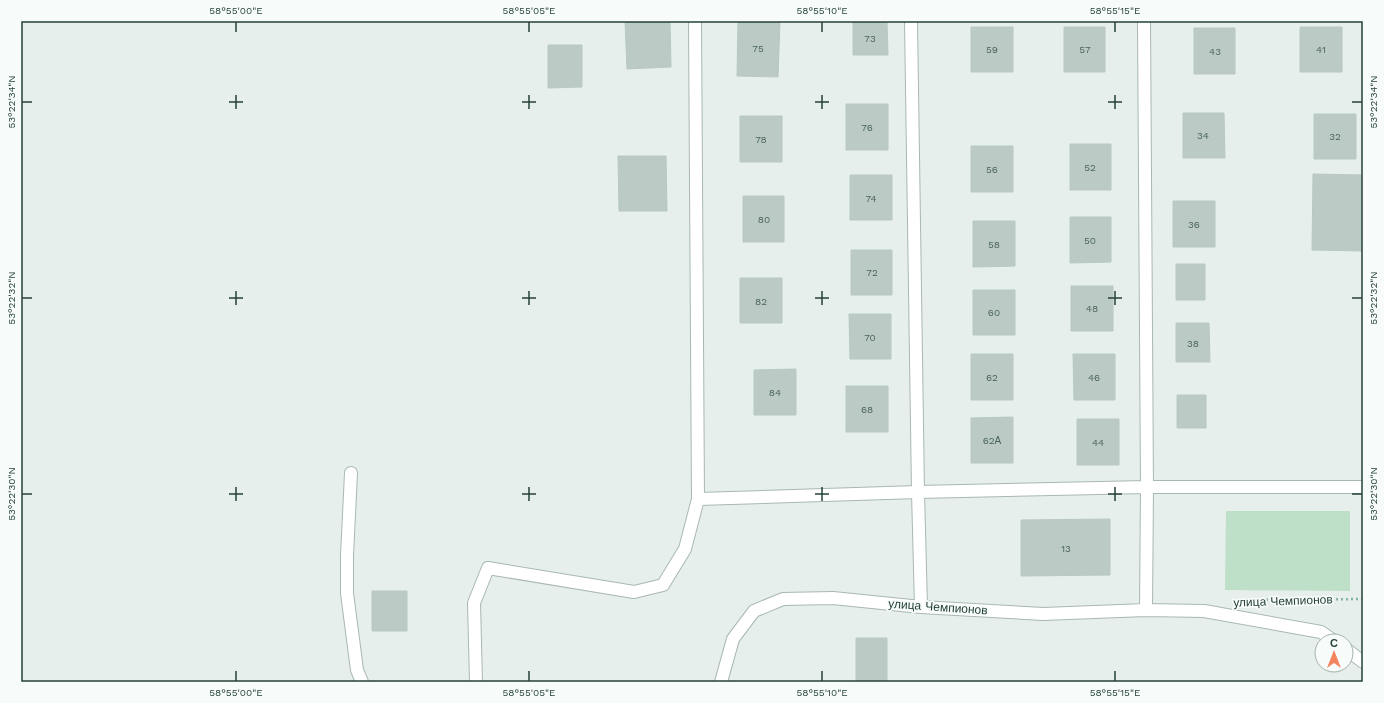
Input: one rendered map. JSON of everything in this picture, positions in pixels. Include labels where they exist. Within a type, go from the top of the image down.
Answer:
[{"type":"street","points":[[476,682],[474,603],[488,568],[634,592],[663,585],[685,549],[698,499],[695,21]]},
{"type":"street","points":[[911,21],[921,607]]},
{"type":"street","points":[[1144,21],[1147,487],[1146,610]]},
{"type":"street","points":[[351,473],[347,556],[347,593],[357,670],[362,682]]},
{"type":"street","points":[[698,499],[1147,487],[1363,487]]},
{"type":"street","name":"улица Чемпионов","points":[[721,682],[733,639],[754,611],[783,599],[833,598],[921,607],[1043,614],[1146,610],[1204,611],[1322,633]]},
{"type":"street","points":[[1354,655],[1363,662]]},
{"type":"path","name":"улица Чемпионов","points":[[1241,600],[1363,599]]},
{"type":"green space","points":[[1226,511],[1350,511],[1350,591],[1225,590]]},
{"type":"building","points":[[625,21],[670,21],[671,67],[627,69]]},
{"type":"building","points":[[738,21],[780,21],[778,77],[737,76]]},
{"type":"building","points":[[853,21],[887,21],[888,55],[853,55]]},
{"type":"building","points":[[971,27],[1013,27],[1013,72],[971,72]]},
{"type":"building","points":[[1064,27],[1105,27],[1105,72],[1064,72]]},
{"type":"building","points":[[1300,27],[1342,27],[1342,72],[1300,72]]},
{"type":"building","points":[[1194,28],[1235,28],[1235,74],[1194,74]]},
{"type":"building","points":[[548,45],[582,45],[582,87],[548,88]]},
{"type":"building","points":[[846,104],[888,104],[888,150],[846,150]]},
{"type":"building","points":[[1183,113],[1224,113],[1225,158],[1183,158]]},
{"type":"building","points":[[1314,114],[1356,114],[1356,159],[1314,159]]},
{"type":"building","points":[[740,116],[782,116],[782,162],[740,162]]},
{"type":"building","points":[[1070,144],[1111,144],[1111,190],[1070,190]]},
{"type":"building","points":[[971,146],[1013,146],[1013,192],[971,192]]},
{"type":"building","points":[[618,156],[666,156],[667,211],[619,211]]},
{"type":"building","points":[[1313,174],[1363,175],[1362,251],[1312,250]]},
{"type":"building","points":[[850,175],[892,175],[892,220],[850,220]]},
{"type":"building","points":[[743,196],[784,196],[784,242],[743,242]]},
{"type":"building","points":[[1173,201],[1215,201],[1215,247],[1173,247]]},
{"type":"building","points":[[1070,217],[1111,217],[1111,262],[1070,263]]},
{"type":"building","points":[[973,221],[1015,221],[1015,266],[973,267]]},
{"type":"building","points":[[851,250],[892,250],[892,295],[851,295]]},
{"type":"building","points":[[1176,264],[1205,264],[1205,300],[1176,300]]},
{"type":"building","points":[[740,278],[782,278],[782,323],[740,323]]},
{"type":"building","points":[[1071,286],[1113,286],[1113,331],[1071,331]]},
{"type":"building","points":[[973,290],[1015,290],[1015,335],[973,335]]},
{"type":"building","points":[[849,314],[891,314],[891,359],[850,359]]},
{"type":"building","points":[[1176,323],[1209,323],[1210,362],[1176,362]]},
{"type":"building","points":[[971,354],[1013,354],[1013,400],[971,400]]},
{"type":"building","points":[[1073,354],[1115,354],[1115,400],[1074,400]]},
{"type":"building","points":[[796,369],[796,415],[754,415],[754,370]]},
{"type":"building","points":[[846,386],[888,386],[888,432],[846,432]]},
{"type":"building","points":[[1177,395],[1206,395],[1206,428],[1177,428]]},
{"type":"building","points":[[1013,417],[1013,463],[971,463],[971,418]]},
{"type":"building","points":[[1077,419],[1119,419],[1119,465],[1077,465]]},
{"type":"building","points":[[1110,519],[1110,575],[1021,576],[1021,520]]},
{"type":"building","points":[[372,591],[407,591],[407,631],[372,631]]},
{"type":"building","points":[[856,638],[887,638],[887,682],[856,682]]}]
